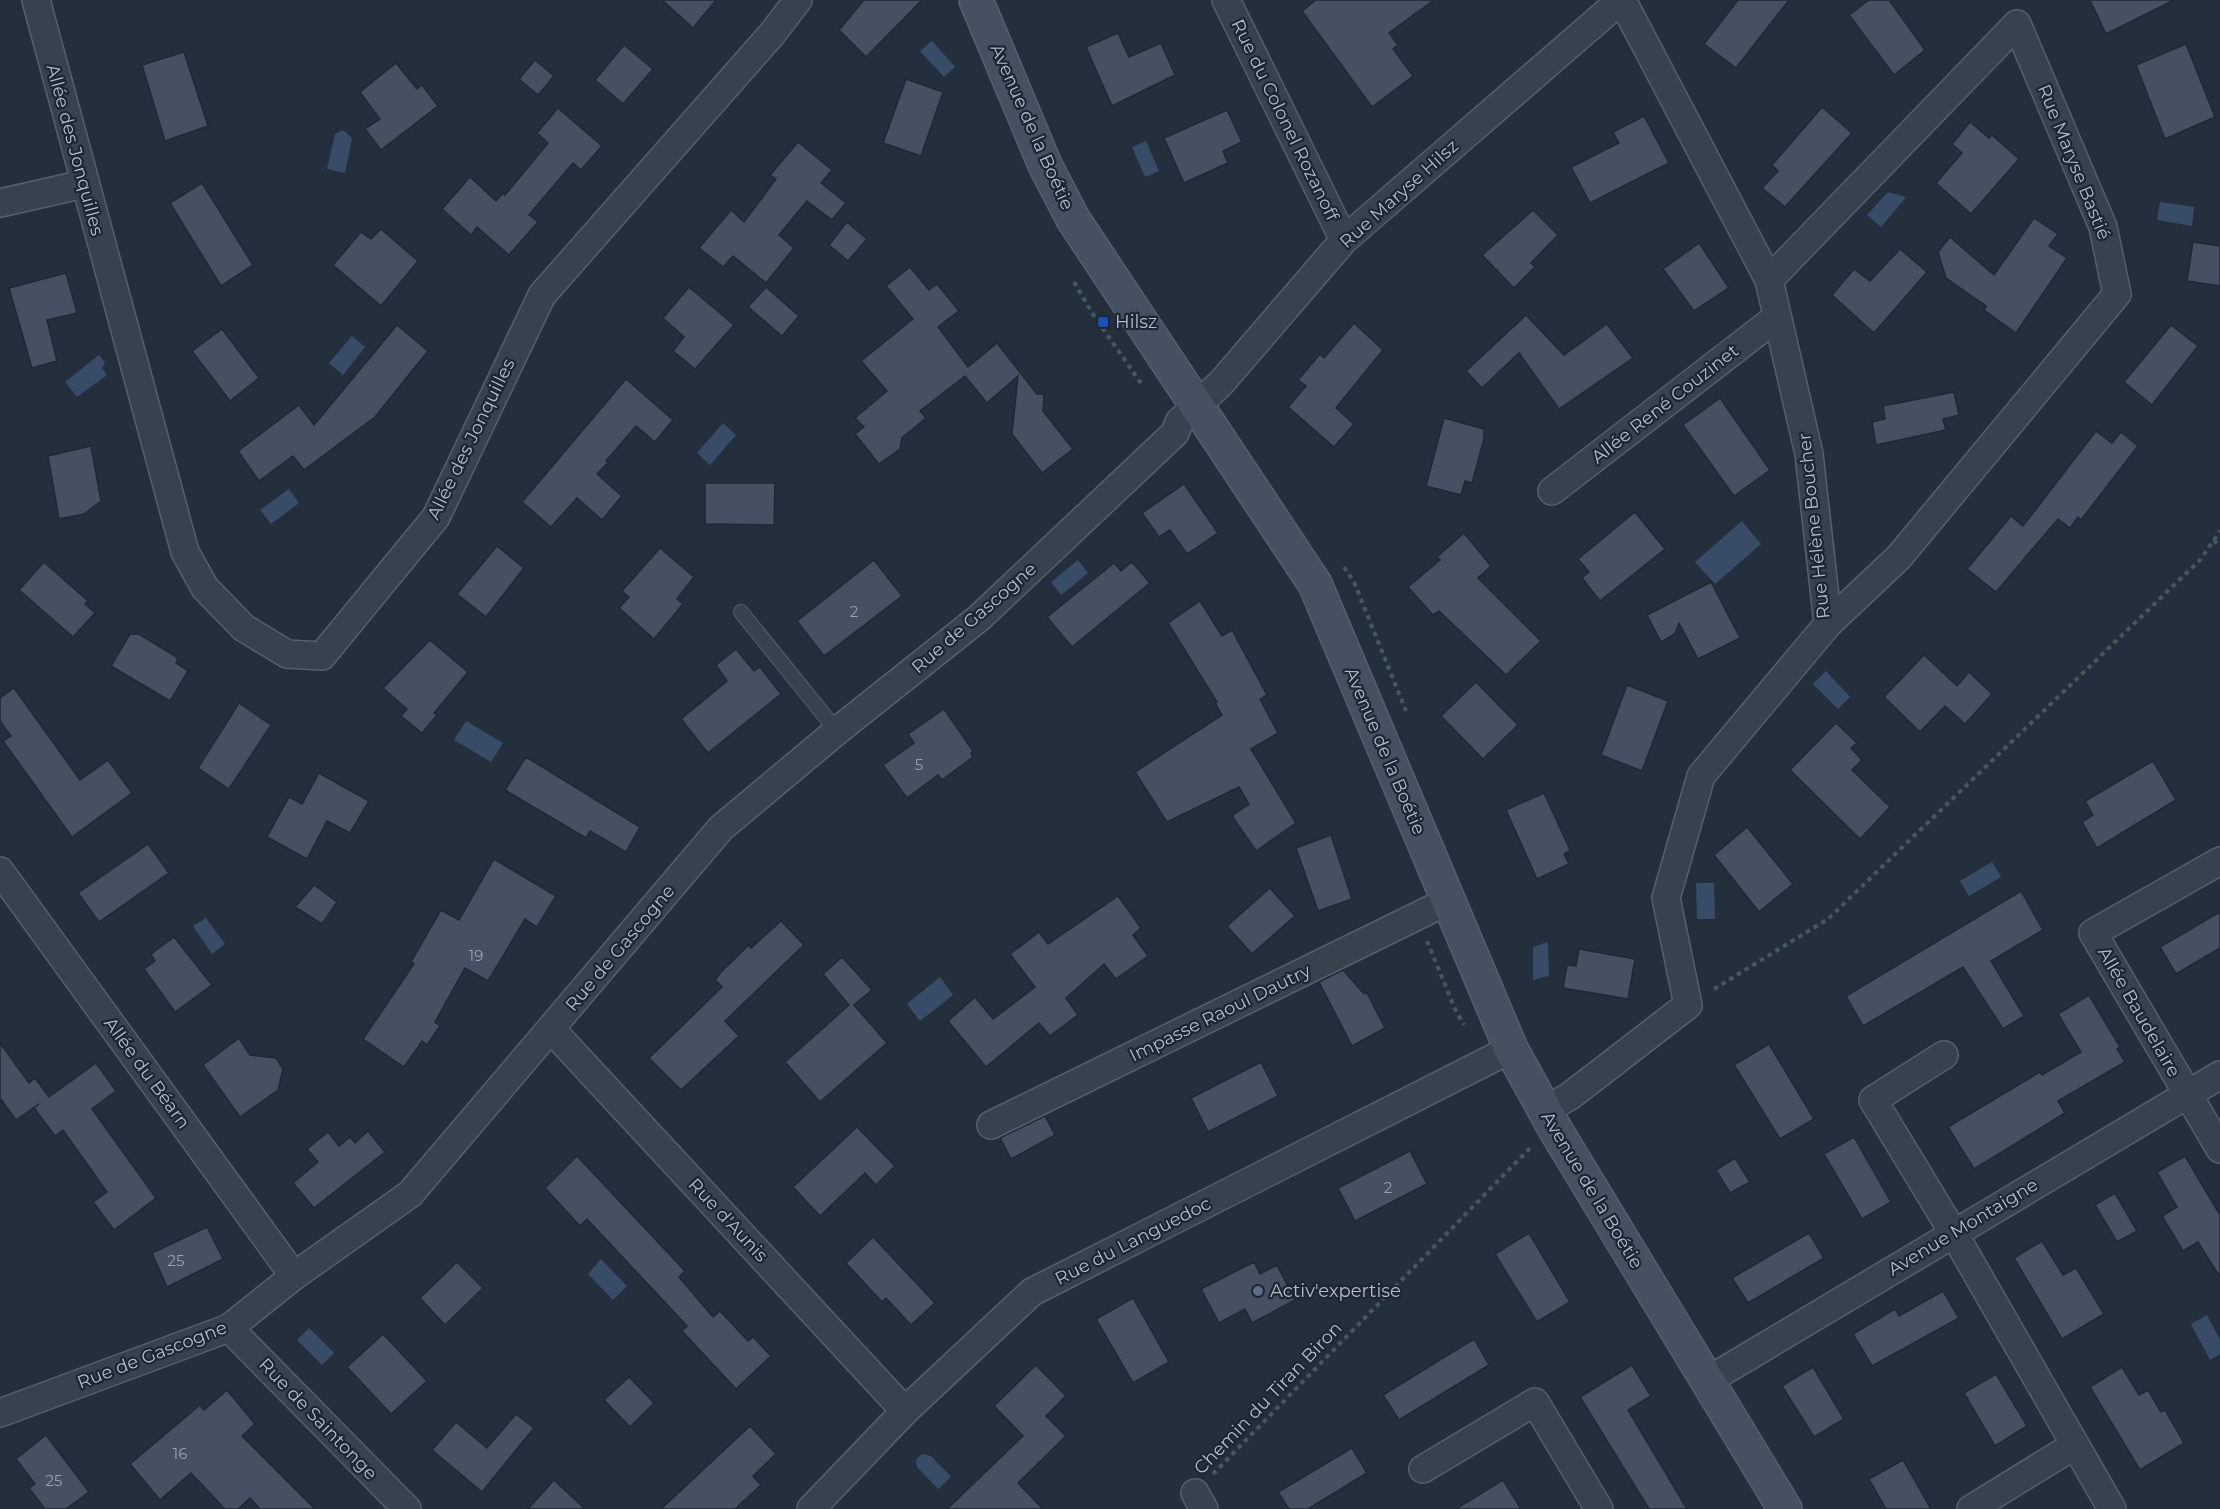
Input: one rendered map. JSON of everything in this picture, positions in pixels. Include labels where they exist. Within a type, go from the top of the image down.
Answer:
[{"type":"main road","name":"Avenue de la Boétie","points":[[976,0],[1045,165],[1073,219],[1315,584],[1448,901],[1498,1055],[1549,1120],[1785,1509]]},
{"type":"street","name":"Allée des Jonquilles","points":[[36,0],[184,552],[205,588],[244,628],[287,654],[322,656],[436,517],[542,295],[772,34],[798,0]]},
{"type":"street","name":"Rue du Colonel Rozanoff","points":[[1226,0],[1344,240]]},
{"type":"street","name":"Rue Maryse Hilsz","points":[[1195,406],[1221,383],[1344,240],[1622,0]]},
{"type":"street","name":"Rue Hélène Boucher","points":[[1622,0],[1769,280],[1809,454],[1828,624],[1701,776],[1666,898],[1688,1005]]},
{"type":"street","name":"Rue Maryse Bastié","points":[[1769,280],[2018,24],[2103,226],[2117,294],[1899,557],[1828,624]]},
{"type":"street","points":[[0,203],[84,184]]},
{"type":"street","name":"Allée René Couzinet","points":[[1552,491],[1778,317]]},
{"type":"street","name":"Rue de Gascogne","points":[[0,1413],[229,1328],[294,1276],[410,1194],[721,828],[837,730],[979,618],[1175,433],[1179,422],[1195,406]]},
{"type":"street","name":"Allée Baudelaire","points":[[2187,1093],[2093,933],[2220,861]]},
{"type":"street","name":"Allée du Béarn","points":[[0,871],[294,1276]]},
{"type":"street","name":"Impasse Raoul Dautry","points":[[991,1125],[1448,901]]},
{"type":"street","points":[[1549,1120],[1570,1096],[1688,1005]]},
{"type":"street","name":"Rue d'Aunis","points":[[551,1029],[905,1411]]},
{"type":"street","name":"Rue du Languedoc","points":[[811,1509],[905,1411],[1032,1292],[1498,1055]]},
{"type":"street","points":[[1944,1055],[1873,1100],[1953,1232],[2112,1509]]},
{"type":"street","name":"Avenue Montaigne","points":[[1707,1381],[1953,1232],[2220,1075]]},
{"type":"street","points":[[2187,1093],[2220,1149]]},
{"type":"street","name":"Rue de Saintonge","points":[[229,1328],[407,1509]]},
{"type":"street","points":[[1423,1469],[1535,1402],[1599,1509]]},
{"type":"street","points":[[1971,1509],[2075,1444]]},
{"type":"lane","points":[[741,612],[837,730]]},
{"type":"path","points":[[1069,272],[1094,316],[1148,393]]},
{"type":"path","points":[[1688,1005],[1828,919],[2200,560],[2220,531]]},
{"type":"path","points":[[2214,540],[2220,547]]},
{"type":"path","points":[[1417,916],[1455,1009],[1498,1055]]},
{"type":"path","name":"Chemin du Tiran Biron","points":[[1199,1501],[1535,1142],[1549,1120]]},
{"type":"water","points":[[932,41],[955,67],[944,77],[920,51]]},
{"type":"water","points":[[343,130],[352,138],[345,173],[327,169],[335,134]]},
{"type":"water","points":[[1146,141],[1159,171],[1145,177],[1132,147]]},
{"type":"water","points":[[1888,192],[1906,197],[1881,227],[1867,215]]},
{"type":"water","points":[[2160,202],[2194,207],[2192,226],[2157,220]]},
{"type":"water","points":[[352,336],[365,347],[343,375],[329,363]]},
{"type":"water","points":[[99,355],[105,363],[102,368],[107,375],[77,397],[65,382]]},
{"type":"water","points":[[723,423],[736,435],[710,465],[697,453]]},
{"type":"water","points":[[289,489],[299,503],[271,524],[260,510]]},
{"type":"water","points":[[1742,521],[1761,544],[1715,584],[1695,562]]},
{"type":"water","points":[[1078,560],[1088,573],[1061,595],[1051,582]]},
{"type":"water","points":[[1826,671],[1850,697],[1838,709],[1813,684]]},
{"type":"water","points":[[466,721],[503,743],[491,762],[454,740]]},
{"type":"water","points":[[1992,862],[2001,877],[1969,896],[1960,881]]},
{"type":"water","points":[[1696,883],[1714,883],[1715,919],[1697,919]]},
{"type":"water","points":[[206,918],[225,944],[212,954],[193,926]]},
{"type":"water","points":[[1548,942],[1549,976],[1533,980],[1533,947]]},
{"type":"water","points":[[940,977],[953,995],[920,1021],[907,1004]]},
{"type":"water","points":[[601,1259],[627,1286],[613,1300],[588,1274]]},
{"type":"water","points":[[2207,1315],[2220,1340],[2220,1354],[2210,1360],[2191,1324]]},
{"type":"water","points":[[309,1328],[334,1353],[322,1365],[297,1340]]},
{"type":"water","points":[[922,1454],[931,1456],[951,1477],[938,1489],[917,1467],[916,1460]]},
{"type":"building","points":[[662,0],[716,0],[693,28]]},
{"type":"building","points":[[864,0],[922,0],[866,57],[839,30]]},
{"type":"building","points":[[1316,0],[1434,0],[1389,33],[1398,45],[1393,49],[1413,76],[1372,107],[1302,11]]},
{"type":"building","points":[[1738,0],[1789,0],[1736,68],[1704,44]]},
{"type":"building","points":[[1869,0],[1889,0],[1925,50],[1894,75],[1849,15]]},
{"type":"building","points":[[2090,0],[2174,0],[2106,34]]},
{"type":"building","points":[[1118,33],[1129,57],[1161,43],[1175,75],[1112,106],[1086,47]]},
{"type":"building","points":[[2186,44],[2215,117],[2165,139],[2136,65]]},
{"type":"building","points":[[624,45],[653,69],[623,104],[595,80]]},
{"type":"building","points":[[184,52],[208,126],[165,141],[142,65]]},
{"type":"building","points":[[535,60],[554,76],[538,95],[519,79]]},
{"type":"building","points":[[396,63],[417,89],[422,85],[438,106],[381,150],[365,129],[380,119],[360,92]]},
{"type":"building","points":[[906,79],[943,92],[921,156],[883,143]]},
{"type":"building","points":[[1822,107],[1852,133],[1785,207],[1762,188],[1778,171],[1772,165]]},
{"type":"building","points":[[558,108],[602,146],[581,170],[573,163],[529,215],[538,222],[509,255],[477,227],[471,235],[442,209],[470,177],[496,201],[503,193],[505,195],[548,143],[537,133]]},
{"type":"building","points":[[1227,110],[1242,142],[1223,151],[1228,163],[1184,183],[1164,138]]},
{"type":"building","points":[[1644,116],[1669,163],[1590,203],[1571,167],[1619,143],[1613,132]]},
{"type":"building","points":[[1970,122],[1989,138],[1992,135],[2019,159],[1971,214],[1936,183],[1962,153],[1952,144]]},
{"type":"building","points":[[798,142],[832,170],[821,183],[846,203],[832,220],[807,201],[779,235],[794,248],[766,283],[733,256],[723,267],[699,248],[731,210],[744,222],[776,179],[770,175]]},
{"type":"building","points":[[202,183],[253,265],[221,286],[170,203]]},
{"type":"building","points":[[1533,210],[1558,235],[1531,263],[1535,267],[1514,288],[1482,255]]},
{"type":"building","points":[[2034,218],[2058,234],[2049,246],[2067,258],[2016,333],[1984,310],[1986,306],[1946,278],[1938,252],[1950,237],[1994,275]]},
{"type":"building","points":[[847,222],[867,239],[848,261],[829,245]]},
{"type":"building","points":[[381,229],[418,261],[381,306],[333,265],[361,232],[371,239]]},
{"type":"building","points":[[2193,242],[2220,246],[2220,286],[2187,281]]},
{"type":"building","points":[[1699,243],[1729,288],[1694,311],[1663,269]]},
{"type":"building","points":[[1900,249],[1927,272],[1874,333],[1832,295],[1854,269],[1870,281]]},
{"type":"building","points":[[910,267],[929,290],[937,284],[959,311],[938,327],[968,367],[997,343],[1037,394],[1044,394],[1043,411],[1073,449],[1042,473],[1012,434],[1018,376],[987,403],[965,376],[920,411],[926,418],[902,438],[900,449],[879,464],[855,434],[864,427],[855,418],[887,391],[861,361],[913,319],[886,286]]},
{"type":"building","points":[[66,273],[77,313],[47,320],[57,361],[32,368],[9,288]]},
{"type":"building","points":[[689,287],[734,325],[695,369],[673,351],[684,337],[663,318]]},
{"type":"building","points":[[766,287],[799,316],[782,336],[748,307]]},
{"type":"building","points":[[1526,315],[1564,355],[1607,324],[1633,358],[1559,409],[1519,353],[1482,388],[1466,371]]},
{"type":"building","points":[[1354,323],[1383,350],[1336,408],[1354,424],[1334,447],[1288,407],[1306,386],[1298,380],[1320,354],[1324,358]]},
{"type":"building","points":[[397,325],[428,351],[375,417],[304,470],[293,456],[259,481],[238,451],[299,405],[314,425]]},
{"type":"building","points":[[2171,325],[2198,346],[2152,405],[2124,382]]},
{"type":"building","points":[[222,329],[259,378],[230,401],[192,351]]},
{"type":"building","points":[[626,379],[673,420],[655,442],[636,426],[606,461],[608,463],[597,474],[622,496],[602,520],[577,498],[551,527],[522,502]]},
{"type":"building","points":[[1954,392],[1959,415],[1943,419],[1946,430],[1876,445],[1872,422],[1885,419],[1883,406]]},
{"type":"building","points":[[1720,398],[1770,470],[1734,496],[1683,425]]},
{"type":"building","points":[[1444,418],[1484,429],[1484,439],[1472,483],[1465,481],[1461,495],[1426,486]]},
{"type":"building","points":[[2096,431],[2112,443],[2121,432],[2138,446],[2081,520],[2078,517],[2070,528],[2058,519],[1996,592],[1967,569],[2011,516],[2023,526]]},
{"type":"building","points":[[91,446],[101,501],[84,514],[59,519],[48,456]]},
{"type":"building","points":[[705,483],[775,483],[774,525],[705,524]]},
{"type":"building","points":[[1184,484],[1218,533],[1187,554],[1170,530],[1159,537],[1142,513]]},
{"type":"building","points":[[1635,512],[1665,549],[1600,601],[1582,578],[1589,572],[1578,559]]},
{"type":"building","points":[[1464,533],[1491,566],[1478,578],[1541,641],[1506,675],[1439,611],[1433,615],[1408,587],[1440,560],[1437,557]]},
{"type":"building","points":[[497,546],[524,568],[486,617],[457,594]]},
{"type":"building","points":[[660,548],[694,577],[677,599],[683,604],[654,639],[619,608],[629,597],[622,591]]},
{"type":"building","points":[[874,560],[902,596],[824,656],[797,621]]},
{"type":"building","points":[[44,562],[88,601],[85,604],[95,613],[73,637],[19,590]]},
{"type":"building","points":[[1132,562],[1150,583],[1072,647],[1047,617],[1114,563],[1121,571]]},
{"type":"building","points":[[1711,582],[1740,638],[1698,659],[1679,623],[1675,634],[1661,642],[1647,615]]},
{"type":"building","points":[[1200,601],[1222,636],[1232,630],[1267,695],[1260,699],[1278,733],[1251,749],[1296,823],[1256,851],[1232,816],[1249,804],[1239,787],[1167,822],[1135,772],[1222,715],[1215,703],[1217,702],[1168,623]]},
{"type":"building","points":[[130,634],[139,634],[178,658],[176,663],[188,671],[170,701],[111,666]]},
{"type":"building","points":[[430,640],[468,672],[434,713],[437,715],[422,733],[401,716],[407,709],[383,688]]},
{"type":"building","points":[[736,649],[754,671],[760,667],[781,694],[708,753],[681,719],[727,681],[716,665]]},
{"type":"building","points":[[1924,655],[1957,686],[1969,672],[1992,694],[1965,724],[1945,706],[1920,732],[1884,697]]},
{"type":"building","points":[[1476,682],[1518,725],[1483,759],[1441,716]]},
{"type":"building","points":[[1627,685],[1668,701],[1642,771],[1601,755]]},
{"type":"building","points":[[14,688],[80,780],[108,760],[132,793],[72,837],[3,741],[11,736],[0,721],[0,698]]},
{"type":"building","points":[[239,703],[271,725],[229,789],[198,768]]},
{"type":"building","points":[[944,709],[973,751],[971,753],[973,757],[942,780],[938,775],[907,798],[883,765],[914,743],[908,734]]},
{"type":"building","points":[[1836,723],[1857,743],[1851,748],[1862,760],[1852,770],[1890,807],[1860,839],[1790,770]]},
{"type":"building","points":[[526,757],[640,827],[626,852],[590,831],[586,838],[505,790]]},
{"type":"building","points":[[2153,761],[2176,800],[2097,848],[2082,822],[2093,815],[2085,801]]},
{"type":"building","points":[[319,773],[369,801],[350,833],[327,821],[307,859],[267,837],[289,797],[302,804]]},
{"type":"building","points":[[1544,793],[1570,850],[1564,854],[1569,864],[1537,879],[1506,810]]},
{"type":"building","points":[[1747,827],[1793,884],[1759,912],[1714,855]]},
{"type":"building","points":[[1331,835],[1352,899],[1318,911],[1296,848]]},
{"type":"building","points":[[148,844],[169,873],[99,922],[78,893]]},
{"type":"building","points":[[494,859],[556,896],[537,927],[525,919],[488,981],[465,968],[435,1022],[440,1026],[427,1045],[422,1041],[404,1067],[363,1039],[414,964],[411,962],[441,910],[459,920]]},
{"type":"building","points":[[314,885],[337,902],[322,924],[295,907]]},
{"type":"building","points":[[1270,888],[1295,916],[1252,954],[1227,926]]},
{"type":"building","points":[[2021,891],[2043,930],[1991,961],[2024,1016],[2003,1029],[1963,967],[1863,1026],[1846,996]]},
{"type":"building","points":[[1118,896],[1141,928],[1133,935],[1148,956],[1116,979],[1104,964],[1066,998],[1078,1015],[1050,1036],[1039,1023],[986,1067],[948,1021],[975,997],[993,1019],[1035,987],[1010,954],[1039,932],[1048,944]]},
{"type":"building","points":[[2220,912],[2220,948],[2176,974],[2160,947]]},
{"type":"building","points":[[781,921],[804,945],[725,1021],[739,1036],[681,1090],[649,1058],[722,987],[715,980],[721,972],[749,945],[751,948]]},
{"type":"building","points":[[174,937],[212,985],[175,1012],[144,969],[155,961],[151,954]]},
{"type":"building","points":[[1579,949],[1635,959],[1628,999],[1563,988],[1567,965],[1576,966]]},
{"type":"building","points":[[842,957],[872,990],[854,1005],[887,1043],[820,1102],[785,1062],[849,1005],[823,974]]},
{"type":"building","points":[[1343,970],[1364,994],[1367,993],[1385,1028],[1352,1046],[1319,982]]},
{"type":"building","points":[[2089,995],[2120,1047],[2117,1049],[2125,1062],[2058,1101],[2065,1113],[1974,1169],[1948,1127],[2040,1072],[2042,1075],[2081,1052],[2058,1014]]},
{"type":"building","points":[[239,1038],[250,1055],[276,1058],[283,1069],[278,1090],[240,1117],[203,1065]]},
{"type":"building","points":[[0,1043],[29,1083],[35,1078],[49,1097],[96,1063],[116,1091],[92,1109],[156,1198],[114,1230],[93,1202],[107,1192],[63,1130],[55,1136],[34,1108],[39,1104],[16,1120],[0,1098]]},
{"type":"building","points":[[1769,1044],[1814,1119],[1780,1139],[1734,1065]]},
{"type":"building","points":[[1261,1062],[1278,1096],[1208,1132],[1191,1098]]},
{"type":"building","points":[[1045,1116],[1055,1135],[1011,1159],[1000,1138]]},
{"type":"building","points":[[857,1127],[895,1166],[876,1185],[865,1173],[820,1216],[793,1187]]},
{"type":"building","points":[[368,1131],[385,1152],[314,1208],[293,1183],[318,1162],[307,1149],[328,1132],[339,1146],[350,1137],[355,1143]]},
{"type":"building","points":[[1854,1137],[1891,1202],[1862,1219],[1824,1154]]},
{"type":"building","points":[[1410,1151],[1427,1184],[1355,1221],[1338,1188]]},
{"type":"building","points":[[577,1156],[685,1271],[679,1277],[713,1317],[720,1311],[748,1341],[753,1337],[771,1356],[736,1389],[682,1331],[687,1326],[587,1219],[580,1226],[545,1188]]},
{"type":"building","points":[[2185,1156],[2220,1215],[2220,1277],[2198,1242],[2183,1251],[2162,1216],[2177,1207],[2157,1172]]},
{"type":"building","points":[[1735,1158],[1750,1182],[1730,1193],[1716,1170]]},
{"type":"building","points":[[2115,1193],[2137,1231],[2117,1242],[2095,1205]]},
{"type":"building","points":[[207,1227],[223,1259],[167,1287],[152,1253]]},
{"type":"building","points":[[1529,1233],[1570,1302],[1537,1322],[1495,1254]]},
{"type":"building","points":[[1809,1233],[1824,1258],[1748,1303],[1732,1278]]},
{"type":"building","points":[[873,1237],[935,1303],[911,1325],[886,1298],[882,1302],[846,1263]]},
{"type":"building","points":[[2042,1241],[2063,1275],[2076,1268],[2104,1314],[2062,1339],[2014,1258]]},
{"type":"building","points":[[457,1262],[483,1288],[445,1325],[420,1298]]},
{"type":"building","points":[[1254,1262],[1260,1274],[1277,1265],[1295,1300],[1252,1323],[1245,1309],[1219,1323],[1201,1289]]},
{"type":"building","points":[[1943,1291],[1959,1318],[1872,1366],[1853,1334],[1895,1309],[1899,1316]]},
{"type":"building","points":[[1133,1298],[1169,1362],[1133,1383],[1096,1319]]},
{"type":"building","points":[[383,1334],[427,1381],[391,1414],[347,1367]]},
{"type":"building","points":[[1474,1339],[1489,1365],[1399,1420],[1383,1395]]},
{"type":"building","points":[[1036,1365],[1066,1396],[1046,1416],[1066,1436],[1018,1483],[1043,1509],[947,1509],[1023,1436],[994,1406]]},
{"type":"building","points":[[1632,1365],[1651,1396],[1628,1410],[1687,1509],[1649,1509],[1580,1397]]},
{"type":"building","points":[[1813,1367],[1844,1419],[1814,1437],[1782,1386]]},
{"type":"building","points":[[2122,1367],[2139,1395],[2148,1390],[2161,1412],[2165,1410],[2184,1443],[2140,1470],[2090,1387]]},
{"type":"building","points":[[1996,1374],[2027,1426],[1995,1446],[1964,1393]]},
{"type":"building","points":[[629,1377],[654,1403],[630,1427],[604,1400]]},
{"type":"building","points":[[227,1390],[255,1424],[242,1436],[315,1509],[260,1509],[250,1498],[238,1509],[225,1509],[191,1473],[160,1500],[130,1464],[200,1405],[204,1410]]},
{"type":"building","points":[[516,1414],[534,1428],[482,1492],[432,1450],[456,1422],[487,1448]]},
{"type":"building","points":[[750,1426],[776,1454],[753,1476],[761,1485],[735,1509],[661,1509]]},
{"type":"building","points":[[46,1435],[89,1492],[66,1509],[45,1509],[29,1488],[35,1484],[16,1459]]},
{"type":"building","points":[[1352,1448],[1367,1473],[1308,1509],[1289,1509],[1278,1492]]},
{"type":"building","points":[[1903,1460],[1931,1509],[1886,1509],[1869,1479]]},
{"type":"building","points":[[554,1480],[585,1509],[528,1509]]},
{"type":"building","points":[[1503,1480],[1521,1509],[1456,1509]]},
{"type":"place","name":"Hilsz","points":[[1103,322]]},
{"type":"place","name":"Activ'expertise","points":[[1258,1291]]}]
